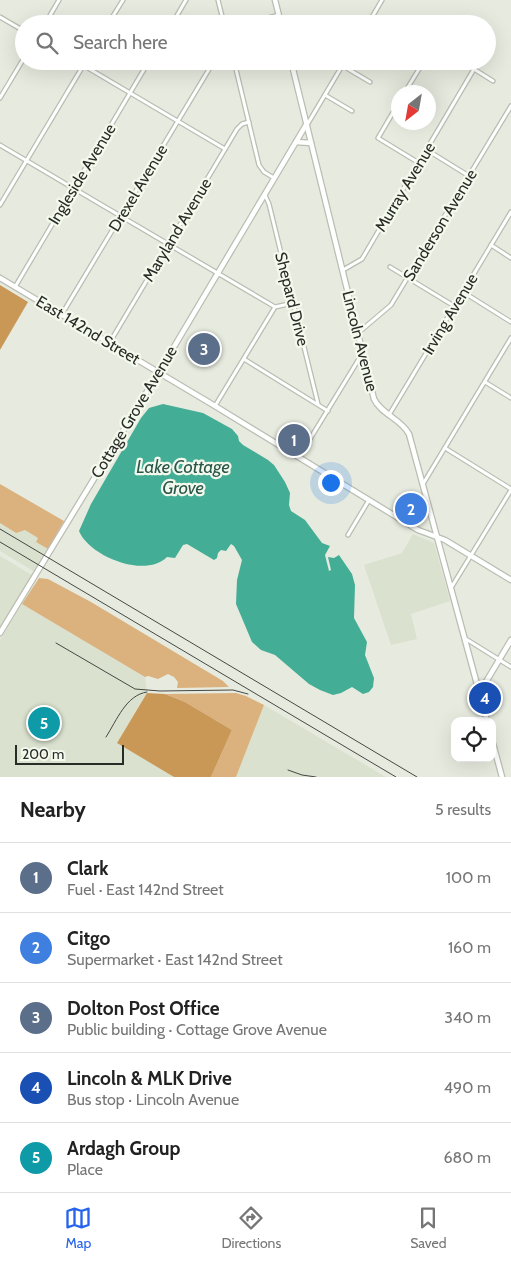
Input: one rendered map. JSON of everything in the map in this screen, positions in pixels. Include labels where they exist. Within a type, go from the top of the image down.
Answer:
[{"type":"street","points":[[50,15],[59,0]]},
{"type":"street","points":[[114,15],[123,0]]},
{"type":"street","points":[[177,15],[186,0]]},
{"type":"street","points":[[218,0],[222,15]]},
{"type":"street","points":[[275,0],[279,15]]},
{"type":"street","points":[[373,15],[382,0]]},
{"type":"street","points":[[0,17],[15,26]]},
{"type":"street","points":[[0,98],[17,70]]},
{"type":"street","points":[[0,205],[81,70]]},
{"type":"street","points":[[90,70],[225,149]]},
{"type":"street","name":"Ingleside Avenue","points":[[15,287],[144,70]]},
{"type":"street","name":"Drexel Avenue","points":[[62,314],[209,70]]},
{"type":"street","points":[[236,70],[259,165],[264,172],[274,178]]},
{"type":"street","name":"Lincoln Avenue","points":[[293,70],[362,354],[376,402],[404,426],[409,434],[486,717]]},
{"type":"street","name":"Cottage Grove Avenue","points":[[0,633],[341,70]]},
{"type":"street","points":[[350,70],[370,82]]},
{"type":"street","points":[[410,85],[419,70]]},
{"type":"street","points":[[474,70],[493,80]]},
{"type":"street","name":"Murray Avenue","points":[[342,270],[362,259],[474,70]]},
{"type":"street","points":[[326,95],[352,111]]},
{"type":"street","name":"Sanderson Avenue","points":[[358,334],[386,311],[408,278],[511,106]]},
{"type":"street","points":[[391,116],[378,138],[419,163]]},
{"type":"street","name":"Maryland Avenue","points":[[110,342],[225,149],[240,126],[249,122]]},
{"type":"street","points":[[296,142],[311,143]]},
{"type":"street","points":[[0,144],[275,307],[293,303]]},
{"type":"street","points":[[427,150],[470,176]]},
{"type":"street","name":"Shepard Drive","points":[[265,195],[269,204],[318,404]]},
{"type":"street","name":"Irving Avenue","points":[[389,415],[511,212]]},
{"type":"street","points":[[491,246],[511,258]]},
{"type":"street","points":[[390,267],[454,306]]},
{"type":"street","name":"East 142nd Street","points":[[0,278],[110,342],[418,530],[445,540],[511,580]]},
{"type":"street","points":[[462,292],[511,322]]},
{"type":"street","points":[[215,406],[275,307]]},
{"type":"street","points":[[423,484],[511,338]]},
{"type":"street","points":[[299,457],[362,354]]},
{"type":"street","points":[[244,359],[328,411]]},
{"type":"street","points":[[485,382],[511,398]]},
{"type":"street","points":[[445,448],[511,489],[451,588]]},
{"type":"street","points":[[348,535],[369,500]]},
{"type":"street","points":[[466,639],[511,667]]},
{"type":"street","points":[[480,692],[511,640]]},
{"type":"street","points":[[496,755],[502,777]]},
{"type":"shaded area","points":[[0,285],[28,302],[0,350]]},
{"type":"shaded area","points":[[0,484],[64,521],[48,549],[36,542],[38,538],[25,530],[16,533],[0,523]]},
{"type":"shaded area","points":[[0,523],[15,533],[24,529],[38,538],[36,542],[48,549],[35,572],[0,551]]},
{"type":"shaded area","points":[[413,534],[434,543],[450,601],[411,614],[417,639],[391,645],[364,565],[402,553]]},
{"type":"shaded area","points":[[0,556],[32,575],[0,628]]},
{"type":"shaded area","points":[[39,578],[48,579],[91,602],[223,681],[229,687],[177,688],[178,682],[168,674],[158,679],[145,677],[22,604]]},
{"type":"shaded area","points":[[22,604],[145,677],[147,693],[117,743],[174,777],[0,777],[0,640]]},
{"type":"shaded area","points":[[147,693],[165,694],[185,702],[232,730],[211,777],[174,777],[117,743]]},
{"type":"shaded area","points":[[236,693],[264,705],[236,777],[211,777],[232,730],[185,702],[165,694]]},
{"type":"shaded area","points":[[264,705],[386,777],[236,777]]},
{"type":"water","name":"Lake Cottage Grove","points":[[163,404],[203,413],[232,429],[243,445],[274,465],[290,493],[289,505],[291,511],[305,520],[322,543],[330,546],[325,555],[329,571],[331,570],[328,557],[334,558],[339,555],[352,574],[355,585],[354,618],[367,642],[365,655],[374,678],[373,687],[369,692],[363,694],[352,687],[333,695],[320,690],[309,684],[275,655],[261,650],[252,642],[236,604],[237,580],[242,560],[231,544],[226,551],[221,550],[214,560],[187,544],[183,545],[175,558],[167,557],[157,563],[145,566],[119,562],[105,556],[85,540],[79,531],[91,504],[141,418],[149,408]]},
{"type":"railway","points":[[0,529],[417,777]]},
{"type":"railway","points":[[0,542],[396,777]]},
{"type":"railway","points":[[56,643],[135,689],[160,691],[233,690],[248,694]]},
{"type":"railway","points":[[106,737],[128,703],[133,698],[147,692]]},
{"type":"railway","points":[[288,770],[316,777]]},
{"type":"place","name":"Dolton Post Office","points":[[204,349]]},
{"type":"place","name":"Clark","points":[[294,440]]},
{"type":"place","name":"Citgo","points":[[411,509]]},
{"type":"place","name":"Lincoln & MLK Drive","points":[[485,698]]},
{"type":"place","name":"Ardagh Group","points":[[44,723]]}]
